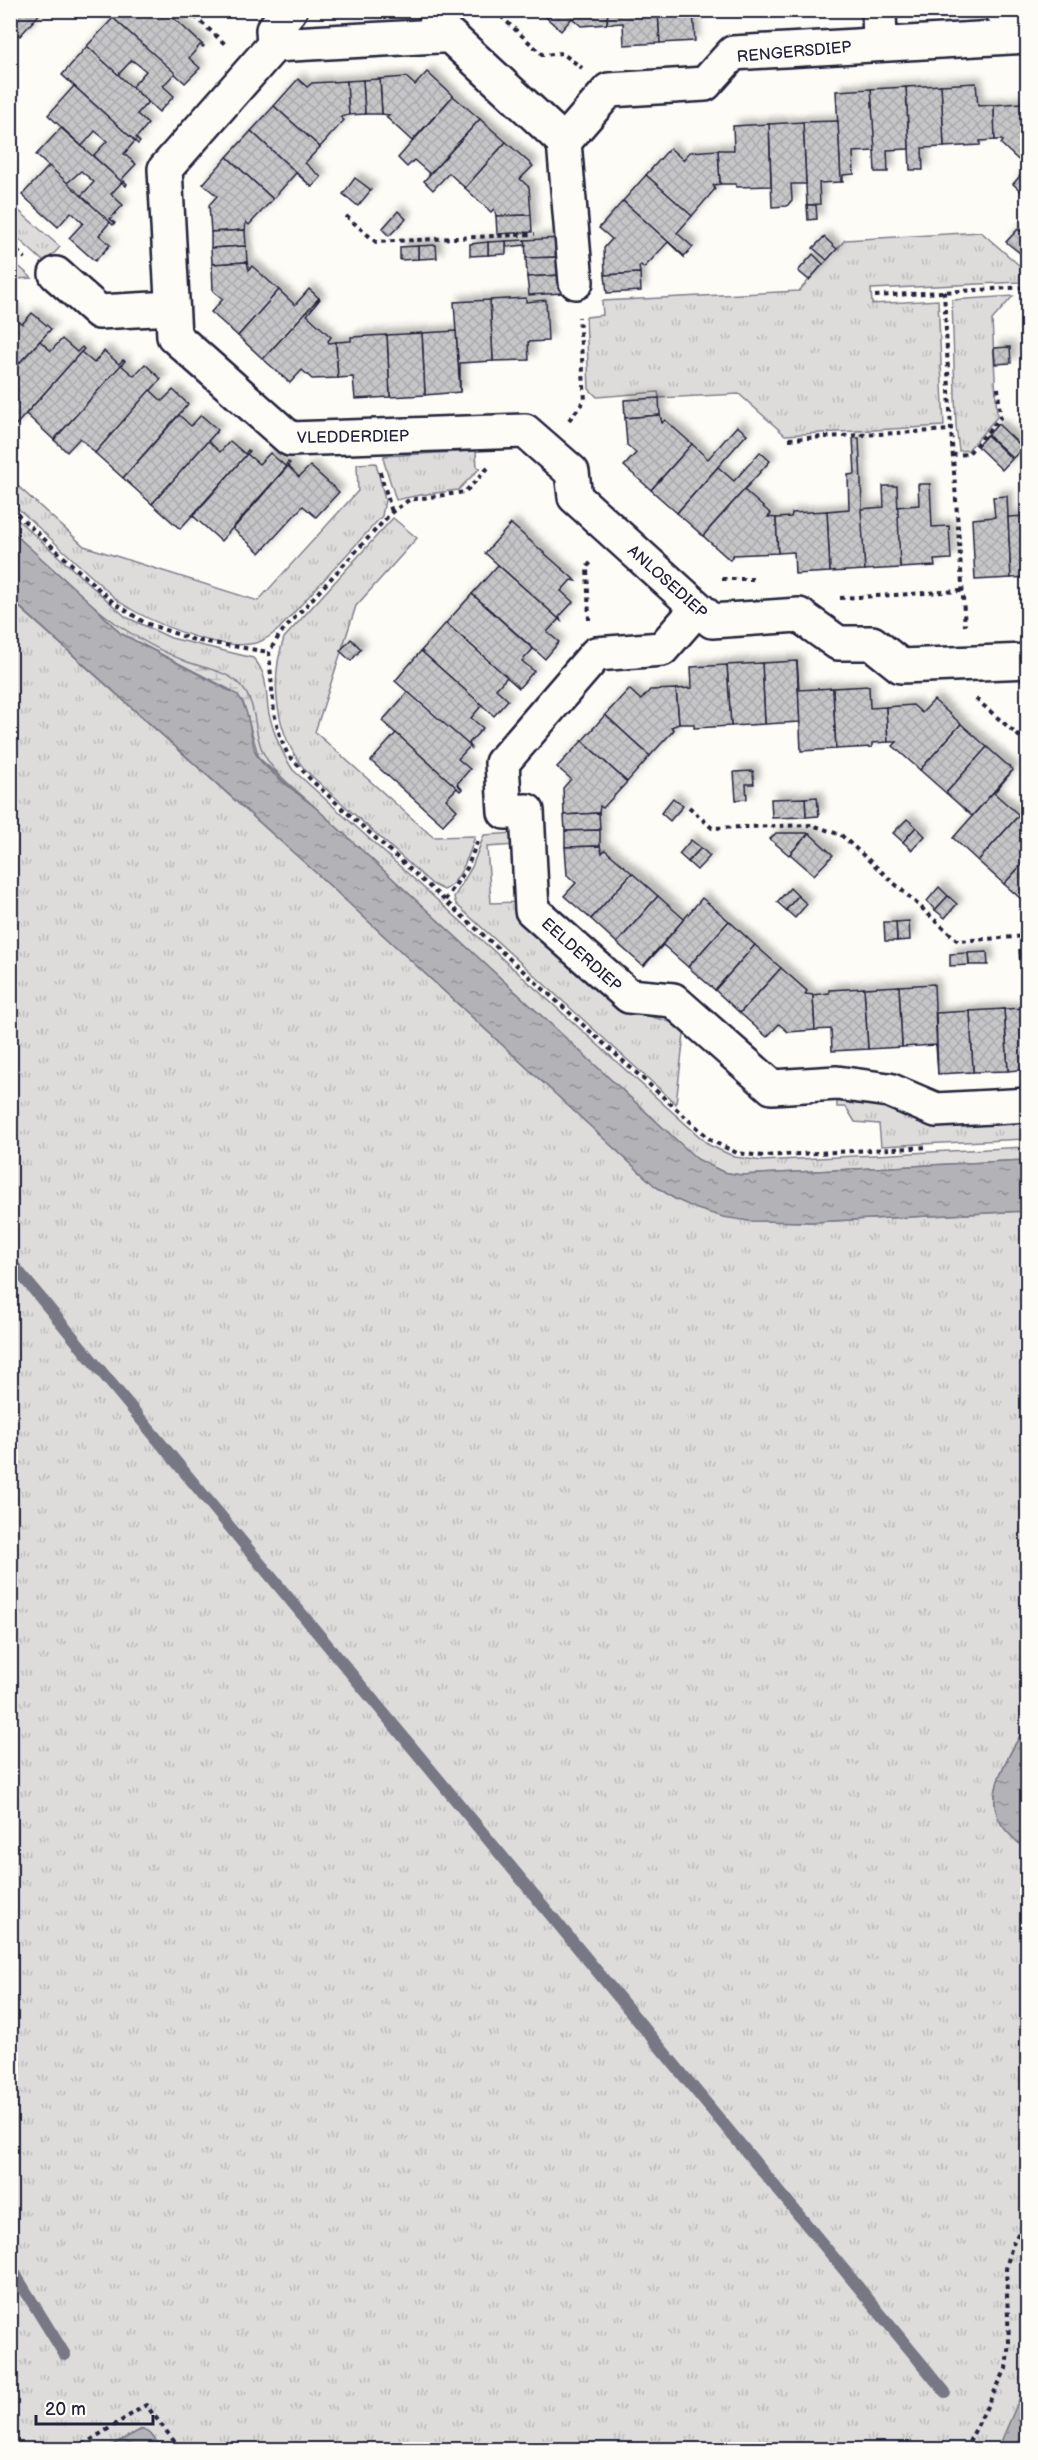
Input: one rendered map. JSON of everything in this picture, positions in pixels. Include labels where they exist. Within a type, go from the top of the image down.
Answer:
[{"type":"street","name":"VLEDDERDIEP","points":[[291,10],[273,30],[263,57],[165,169],[174,336],[290,438],[525,431]]},
{"type":"street","points":[[879,10],[880,44]]},
{"type":"street","name":"RENGERSDIEP","points":[[1002,10],[1028,35]]},
{"type":"street","points":[[263,57],[437,23],[564,141],[576,282]]},
{"type":"street","name":"RENGERSDIEP","points":[[609,90],[705,84],[733,53],[1028,35]]},
{"type":"street","points":[[564,141],[609,90]]},
{"type":"street","points":[[56,274],[99,312],[172,308]]},
{"type":"street","name":"ANLOSEDIEP","points":[[525,431],[572,472],[575,497],[712,621],[800,615],[837,644],[872,643],[901,666],[1028,661]]},
{"type":"street","points":[[505,812],[502,763],[597,654],[662,649],[697,609]]},
{"type":"street","name":"EELDERDIEP","points":[[505,812],[527,811],[532,910],[629,996],[673,1000],[772,1087],[837,1083],[889,1090],[936,1110],[1028,1105]]},
{"type":"path","points":[[188,10],[263,57]]},
{"type":"path","points":[[494,10],[543,55],[562,53],[609,90]]},
{"type":"path","points":[[346,216],[376,242],[572,232]]},
{"type":"path","points":[[10,256],[19,253]]},
{"type":"path","points":[[563,428],[585,400],[576,282]]},
{"type":"path","points":[[875,296],[1028,287]]},
{"type":"path","points":[[944,291],[952,455],[962,591],[961,664],[955,681],[1028,744]]},
{"type":"path","points":[[952,455],[968,454],[1000,418],[998,387]]},
{"type":"path","points":[[789,439],[951,430]]},
{"type":"path","points":[[10,507],[113,602],[136,618],[167,632],[194,640],[269,652],[280,634],[392,512],[408,500],[465,492],[525,431]]},
{"type":"path","points":[[597,654],[588,616],[587,567],[615,534]]},
{"type":"path","points":[[715,579],[757,578]]},
{"type":"path","points":[[831,598],[962,591]]},
{"type":"path","points":[[689,807],[712,828],[813,825],[841,835],[958,940],[1028,936]]},
{"type":"path","points":[[445,900],[467,868],[479,836],[486,826],[505,812]]},
{"type":"path","points":[[965,2450],[1006,2368],[1009,2342],[1006,2269],[1012,2245],[1028,2215]]},
{"type":"path","points":[[75,2450],[146,2405],[181,2450]]},
{"type":"green space","points":[[10,203],[60,247],[45,263],[11,232]]},
{"type":"green space","points":[[981,232],[1020,266],[1021,282],[871,289],[872,304],[938,300],[944,426],[785,435],[739,394],[659,398],[658,392],[597,397],[589,389],[586,317],[603,315],[602,301],[799,291],[845,240]]},
{"type":"green space","points":[[14,262],[32,278],[15,279],[11,285],[11,263]]},
{"type":"green space","points":[[1013,296],[992,320],[997,417],[968,450],[959,451],[956,426],[952,300]]},
{"type":"green space","points":[[476,451],[477,467],[480,468],[458,490],[396,500],[384,456]]},
{"type":"green space","points":[[376,463],[385,500],[382,516],[279,629],[262,641],[244,645],[226,644],[186,634],[131,609],[118,601],[11,502],[11,480],[84,546],[258,601],[358,491],[357,464]]},
{"type":"green space","points":[[10,513],[126,617],[171,638],[253,658],[264,677],[269,714],[276,736],[293,770],[709,1145],[735,1157],[762,1161],[1027,1147],[1027,1160],[741,1175],[723,1172],[697,1159],[316,808],[264,764],[204,677],[120,633],[95,607],[11,531]]},
{"type":"green space","points":[[393,518],[417,538],[356,606],[315,732],[433,837],[475,836],[455,881],[444,890],[432,884],[306,771],[288,741],[278,708],[277,672],[284,638]]},
{"type":"green space","points":[[10,599],[315,872],[655,1186],[675,1199],[749,1221],[813,1222],[1027,1211],[1027,1724],[999,1778],[995,1801],[1001,1822],[1027,1851],[1028,2252],[1024,2270],[1028,2302],[1028,2381],[998,2449],[163,2450],[149,2432],[142,2429],[105,2449],[11,2449]]},
{"type":"green space","points":[[95,607],[116,624],[149,644],[185,661],[220,672],[239,684],[250,700],[260,744],[267,760],[279,775],[316,808],[259,758],[243,702],[229,689],[120,633]]},
{"type":"green space","points":[[516,833],[516,845],[487,847],[491,903],[519,902],[628,1010],[670,1022],[684,1034],[676,1104],[456,904],[454,897],[472,867],[484,835]]},
{"type":"green space","points":[[837,1095],[936,1120],[1027,1115],[1027,1139],[881,1146],[879,1124],[855,1122],[846,1107],[837,1107]]},
{"type":"water","points":[[11,531],[95,607],[120,633],[238,695],[248,716],[259,760],[316,808],[697,1159],[723,1172],[741,1175],[1027,1160],[1027,1211],[813,1222],[749,1221],[723,1217],[697,1209],[655,1186],[315,872],[11,599]]},
{"type":"water","points":[[1027,1724],[1027,1851],[1004,1828],[997,1815],[995,1802],[1000,1775]]},
{"type":"water","points":[[1027,2381],[1027,2449],[998,2449]]},
{"type":"water","points":[[142,2429],[149,2432],[163,2449],[141,2447],[105,2449]]},
{"type":"building","points":[[13,10],[43,10],[20,36],[10,28],[10,13]]},
{"type":"building","points":[[119,10],[165,10],[204,46],[200,45],[189,58],[200,68],[185,83],[113,18]]},
{"type":"building","points":[[538,10],[608,10],[607,24],[581,26],[572,18],[561,31]]},
{"type":"building","points":[[608,10],[658,10],[660,43],[624,45],[623,23],[607,24]]},
{"type":"building","points":[[658,10],[693,10],[695,41],[660,43]]},
{"type":"building","points":[[113,18],[175,73],[163,86],[174,96],[159,112],[132,87],[146,71],[132,60],[118,75],[87,46]]},
{"type":"building","points":[[87,46],[148,102],[137,114],[148,124],[136,138],[140,142],[138,144],[62,75]]},
{"type":"building","points":[[427,72],[453,96],[412,141],[386,117],[389,115],[382,114],[380,79],[406,77],[415,85]]},
{"type":"building","points":[[298,79],[307,87],[312,83],[347,81],[349,115],[340,117],[344,120],[320,147],[274,106]]},
{"type":"building","points":[[380,79],[382,114],[365,114],[363,80]]},
{"type":"building","points":[[363,80],[365,114],[349,115],[347,81]]},
{"type":"building","points":[[976,83],[978,106],[994,105],[995,140],[980,141],[980,145],[944,147],[941,85]]},
{"type":"building","points":[[941,85],[944,147],[922,148],[923,170],[910,170],[906,87]]},
{"type":"building","points":[[74,86],[135,141],[124,154],[136,164],[122,179],[127,184],[126,186],[93,156],[107,141],[95,131],[82,146],[48,115]]},
{"type":"building","points":[[906,87],[909,149],[887,150],[888,172],[875,172],[871,89]]},
{"type":"building","points":[[871,89],[875,151],[853,152],[854,174],[843,175],[843,182],[841,182],[836,91]]},
{"type":"building","points":[[453,96],[480,119],[430,174],[414,160],[407,167],[398,158]]},
{"type":"building","points":[[1021,103],[1028,109],[1027,168],[1001,144],[1003,141],[995,140],[994,105]]},
{"type":"building","points":[[274,106],[320,147],[305,163],[321,177],[312,187],[251,131]]},
{"type":"building","points":[[480,119],[506,142],[465,188],[449,173],[433,190],[424,181]]},
{"type":"building","points":[[838,121],[841,182],[819,183],[820,204],[807,205],[803,122]]},
{"type":"building","points":[[803,122],[806,184],[791,184],[792,200],[787,206],[772,207],[769,124]]},
{"type":"building","points":[[769,124],[771,186],[736,187],[736,184],[720,184],[718,150],[734,150],[733,126]]},
{"type":"building","points":[[61,128],[122,182],[111,194],[123,205],[110,219],[115,223],[113,225],[81,196],[94,182],[81,171],[67,183],[36,155]]},
{"type":"building","points":[[251,131],[312,187],[296,173],[273,199],[227,157]]},
{"type":"building","points":[[506,142],[533,166],[520,179],[529,187],[531,215],[496,216],[494,209],[491,212],[465,188]]},
{"type":"building","points":[[670,148],[683,160],[690,152],[718,150],[720,184],[713,185],[715,189],[692,216],[646,175]]},
{"type":"building","points":[[227,157],[273,199],[249,225],[246,222],[245,230],[211,232],[209,205],[217,196],[203,184]]},
{"type":"building","points":[[49,166],[110,222],[99,235],[110,245],[95,261],[69,238],[83,223],[71,212],[58,227],[22,195]]},
{"type":"building","points":[[1027,168],[1028,187],[1022,192],[1013,184]]},
{"type":"building","points":[[646,175],[692,216],[677,233],[693,247],[684,256],[623,201]]},
{"type":"building","points":[[355,178],[371,190],[358,206],[343,194]]},
{"type":"building","points":[[623,201],[684,256],[684,257],[668,242],[644,268],[641,265],[639,267],[640,273],[605,275],[604,248],[612,239],[599,228]]},
{"type":"building","points":[[807,205],[816,205],[817,219],[808,220]]},
{"type":"building","points":[[398,211],[406,219],[389,236],[382,229]]},
{"type":"building","points":[[531,215],[532,232],[497,234],[496,216]]},
{"type":"building","points":[[1018,229],[1026,236],[1026,248],[1021,254],[1006,242]]},
{"type":"building","points":[[245,230],[246,246],[211,248],[211,232]]},
{"type":"building","points":[[824,237],[837,249],[827,260],[813,248]]},
{"type":"building","points":[[560,238],[561,257],[526,258],[525,240]]},
{"type":"building","points":[[525,240],[526,245],[506,247],[506,241]]},
{"type":"building","points":[[506,241],[506,254],[488,255],[488,242]]},
{"type":"building","points":[[488,242],[488,255],[470,256],[470,244]]},
{"type":"building","points":[[436,245],[437,258],[418,259],[418,246]]},
{"type":"building","points":[[246,246],[247,262],[212,264],[211,248]]},
{"type":"building","points":[[418,246],[418,259],[400,260],[400,247]]},
{"type":"building","points":[[813,254],[823,264],[809,280],[798,271]]},
{"type":"building","points":[[561,257],[562,275],[527,277],[526,258]]},
{"type":"building","points":[[247,262],[249,270],[252,266],[279,290],[238,336],[211,312],[223,299],[213,291],[212,264]]},
{"type":"building","points":[[640,273],[641,291],[607,293],[605,275]]},
{"type":"building","points":[[562,275],[563,293],[529,295],[527,277]]},
{"type":"building","points":[[309,289],[319,298],[263,359],[238,336],[279,290],[295,305]]},
{"type":"building","points":[[319,298],[307,315],[331,337],[329,343],[336,342],[338,378],[312,379],[302,370],[290,383],[263,359]]},
{"type":"building","points":[[526,298],[526,302],[546,300],[548,341],[528,342],[529,360],[493,361],[490,300]]},
{"type":"building","points":[[490,300],[493,361],[460,363],[460,392],[454,302]]},
{"type":"building","points":[[12,310],[16,314],[13,317],[22,324],[32,313],[51,329],[10,373]]},
{"type":"building","points":[[456,331],[460,392],[425,395],[422,333]]},
{"type":"building","points":[[422,333],[425,395],[390,397],[387,335]]},
{"type":"building","points":[[387,335],[390,397],[355,399],[353,377],[338,378],[336,342],[351,341],[351,337]]},
{"type":"building","points":[[62,339],[77,352],[82,347],[84,349],[14,427],[10,425],[10,373],[40,341],[51,351]]},
{"type":"building","points":[[1010,347],[1011,363],[995,364],[994,348]]},
{"type":"building","points":[[104,351],[119,364],[125,361],[54,440],[26,414],[81,352],[94,363]]},
{"type":"building","points":[[145,364],[161,379],[95,453],[80,438],[67,452],[54,440],[121,365],[134,376]]},
{"type":"building","points":[[150,390],[162,401],[173,390],[188,404],[123,478],[95,453]]},
{"type":"building","points":[[659,398],[660,415],[625,418],[624,400]]},
{"type":"building","points":[[179,415],[191,426],[201,415],[218,430],[152,504],[123,478]]},
{"type":"building","points":[[660,415],[662,423],[665,420],[692,444],[651,490],[624,466],[636,453],[627,445],[625,418]]},
{"type":"building","points":[[998,424],[1023,448],[1013,458],[988,435]]},
{"type":"building","points":[[737,426],[747,434],[677,513],[651,490],[692,444],[708,459]]},
{"type":"building","points":[[987,435],[1012,459],[1002,470],[977,446]]},
{"type":"building","points":[[853,438],[859,438],[865,570],[830,572],[827,511],[849,509],[848,475],[855,474]]},
{"type":"building","points":[[208,441],[220,452],[230,441],[245,454],[248,450],[250,451],[180,529],[152,504]]},
{"type":"building","points":[[760,452],[770,461],[703,536],[677,513],[718,467],[734,481]]},
{"type":"building","points":[[270,453],[285,466],[288,462],[290,463],[221,541],[193,516],[247,454],[259,464]]},
{"type":"building","points":[[288,466],[299,477],[310,466],[339,492],[316,517],[303,506],[260,553],[233,529]]},
{"type":"building","points":[[918,484],[930,484],[932,527],[949,526],[951,559],[934,560],[935,566],[900,568],[896,507],[919,505]]},
{"type":"building","points":[[883,486],[897,486],[900,568],[865,570],[861,509],[884,507]]},
{"type":"building","points":[[744,490],[771,514],[768,517],[776,518],[778,553],[733,555],[730,560],[703,536]]},
{"type":"building","points":[[1007,496],[1011,578],[975,580],[972,519],[995,517],[993,497]]},
{"type":"building","points":[[827,511],[830,572],[795,574],[794,552],[778,553],[776,518],[791,517],[792,513]]},
{"type":"building","points":[[1028,516],[1028,577],[1011,578],[1008,517]]},
{"type":"building","points":[[511,524],[576,581],[571,580],[561,591],[573,602],[559,617],[562,622],[485,553]]},
{"type":"building","points":[[498,565],[559,619],[547,632],[559,642],[545,659],[472,594]]},
{"type":"building","points":[[472,594],[533,649],[522,661],[534,671],[519,688],[446,623]]},
{"type":"building","points":[[446,623],[507,677],[496,689],[508,700],[494,716],[421,651]]},
{"type":"building","points":[[351,639],[361,649],[351,661],[340,651]]},
{"type":"building","points":[[421,651],[482,705],[471,718],[483,728],[469,743],[472,749],[395,681]]},
{"type":"building","points":[[797,661],[800,722],[765,724],[762,663]]},
{"type":"building","points":[[797,661],[799,690],[833,688],[836,749],[801,751]]},
{"type":"building","points":[[762,663],[765,724],[731,726],[727,665]]},
{"type":"building","points":[[727,665],[731,726],[694,728],[694,724],[679,724],[676,689],[692,688],[691,667]]},
{"type":"building","points":[[869,686],[870,708],[886,707],[888,742],[872,743],[872,747],[836,749],[833,688]]},
{"type":"building","points":[[629,689],[641,700],[650,690],[676,689],[679,724],[671,727],[674,730],[650,756],[605,715]]},
{"type":"building","points":[[408,692],[470,746],[458,759],[470,769],[457,784],[462,789],[460,791],[382,721]]},
{"type":"building","points":[[934,700],[961,724],[920,770],[893,746],[897,742],[888,742],[886,707],[913,705],[922,713]]},
{"type":"building","points":[[605,715],[650,756],[627,782],[582,741]]},
{"type":"building","points":[[961,724],[987,747],[946,793],[920,770]]},
{"type":"building","points":[[396,733],[457,788],[446,799],[457,810],[443,825],[371,761]]},
{"type":"building","points":[[582,741],[627,782],[603,808],[600,806],[599,813],[564,815],[563,788],[571,779],[557,767]]},
{"type":"building","points":[[987,747],[1013,770],[972,816],[946,793]]},
{"type":"building","points":[[1013,770],[994,793],[1019,815],[978,861],[953,838]]},
{"type":"building","points":[[753,771],[754,784],[746,784],[747,799],[736,800],[734,772]]},
{"type":"building","points":[[817,797],[819,816],[806,817],[805,798]]},
{"type":"building","points":[[673,798],[683,806],[670,821],[661,813]]},
{"type":"building","points":[[805,798],[806,817],[772,818],[771,799]]},
{"type":"building","points":[[599,813],[600,830],[565,831],[564,815]]},
{"type":"building","points":[[1019,815],[1028,822],[1028,858],[1004,884],[978,861]]},
{"type":"building","points":[[907,819],[916,827],[903,842],[893,833]]},
{"type":"building","points":[[916,827],[925,836],[912,850],[903,842]]},
{"type":"building","points":[[600,830],[600,846],[565,847],[565,831]]},
{"type":"building","points":[[776,833],[809,833],[789,855],[770,839]]},
{"type":"building","points":[[809,833],[833,855],[814,875],[790,854]]},
{"type":"building","points":[[691,840],[701,848],[688,862],[679,854]]},
{"type":"building","points":[[600,846],[602,853],[605,850],[632,873],[591,919],[564,896],[576,883],[567,875],[565,847]]},
{"type":"building","points":[[701,848],[710,856],[697,870],[688,862]]},
{"type":"building","points":[[1028,858],[1028,905],[1004,884]]},
{"type":"building","points":[[632,873],[658,896],[617,943],[591,919]]},
{"type":"building","points":[[939,887],[948,896],[935,910],[927,901]]},
{"type":"building","points":[[790,888],[798,896],[786,910],[777,902]]},
{"type":"building","points":[[658,896],[684,919],[643,966],[617,943]]},
{"type":"building","points":[[798,896],[807,904],[795,918],[786,910]]},
{"type":"building","points":[[948,896],[957,904],[945,918],[935,910]]},
{"type":"building","points":[[702,898],[729,921],[688,967],[663,945],[644,966]]},
{"type":"building","points":[[729,921],[755,945],[715,990],[688,967]]},
{"type":"building","points":[[909,921],[910,940],[897,941],[896,922]]},
{"type":"building","points":[[884,922],[896,922],[897,941],[885,941]]},
{"type":"building","points":[[755,945],[781,968],[740,1013],[715,990]]},
{"type":"building","points":[[1028,949],[1028,962],[1020,963],[1019,950]]},
{"type":"building","points":[[987,952],[988,965],[969,965],[968,953]]},
{"type":"building","points":[[968,953],[969,965],[950,966],[950,954]]},
{"type":"building","points":[[781,968],[807,991],[805,994],[813,995],[815,1030],[788,1032],[779,1024],[767,1037],[740,1013]]},
{"type":"building","points":[[934,984],[938,1074],[936,1045],[902,1047],[899,986]]},
{"type":"building","points":[[899,986],[902,1047],[868,1049],[864,988]]},
{"type":"building","points":[[864,988],[868,1049],[832,1051],[831,1029],[815,1030],[813,995],[829,993],[829,990]]},
{"type":"building","points":[[1028,1008],[1028,1069],[1008,1071],[1004,1009]]},
{"type":"building","points":[[1004,1009],[1008,1071],[973,1072],[970,1011]]},
{"type":"building","points":[[970,1011],[973,1072],[938,1074],[936,1013]]},
{"type":"waterway","points":[[10,1261],[945,2392]]},
{"type":"waterway","points":[[10,2266],[65,2355]]}]
